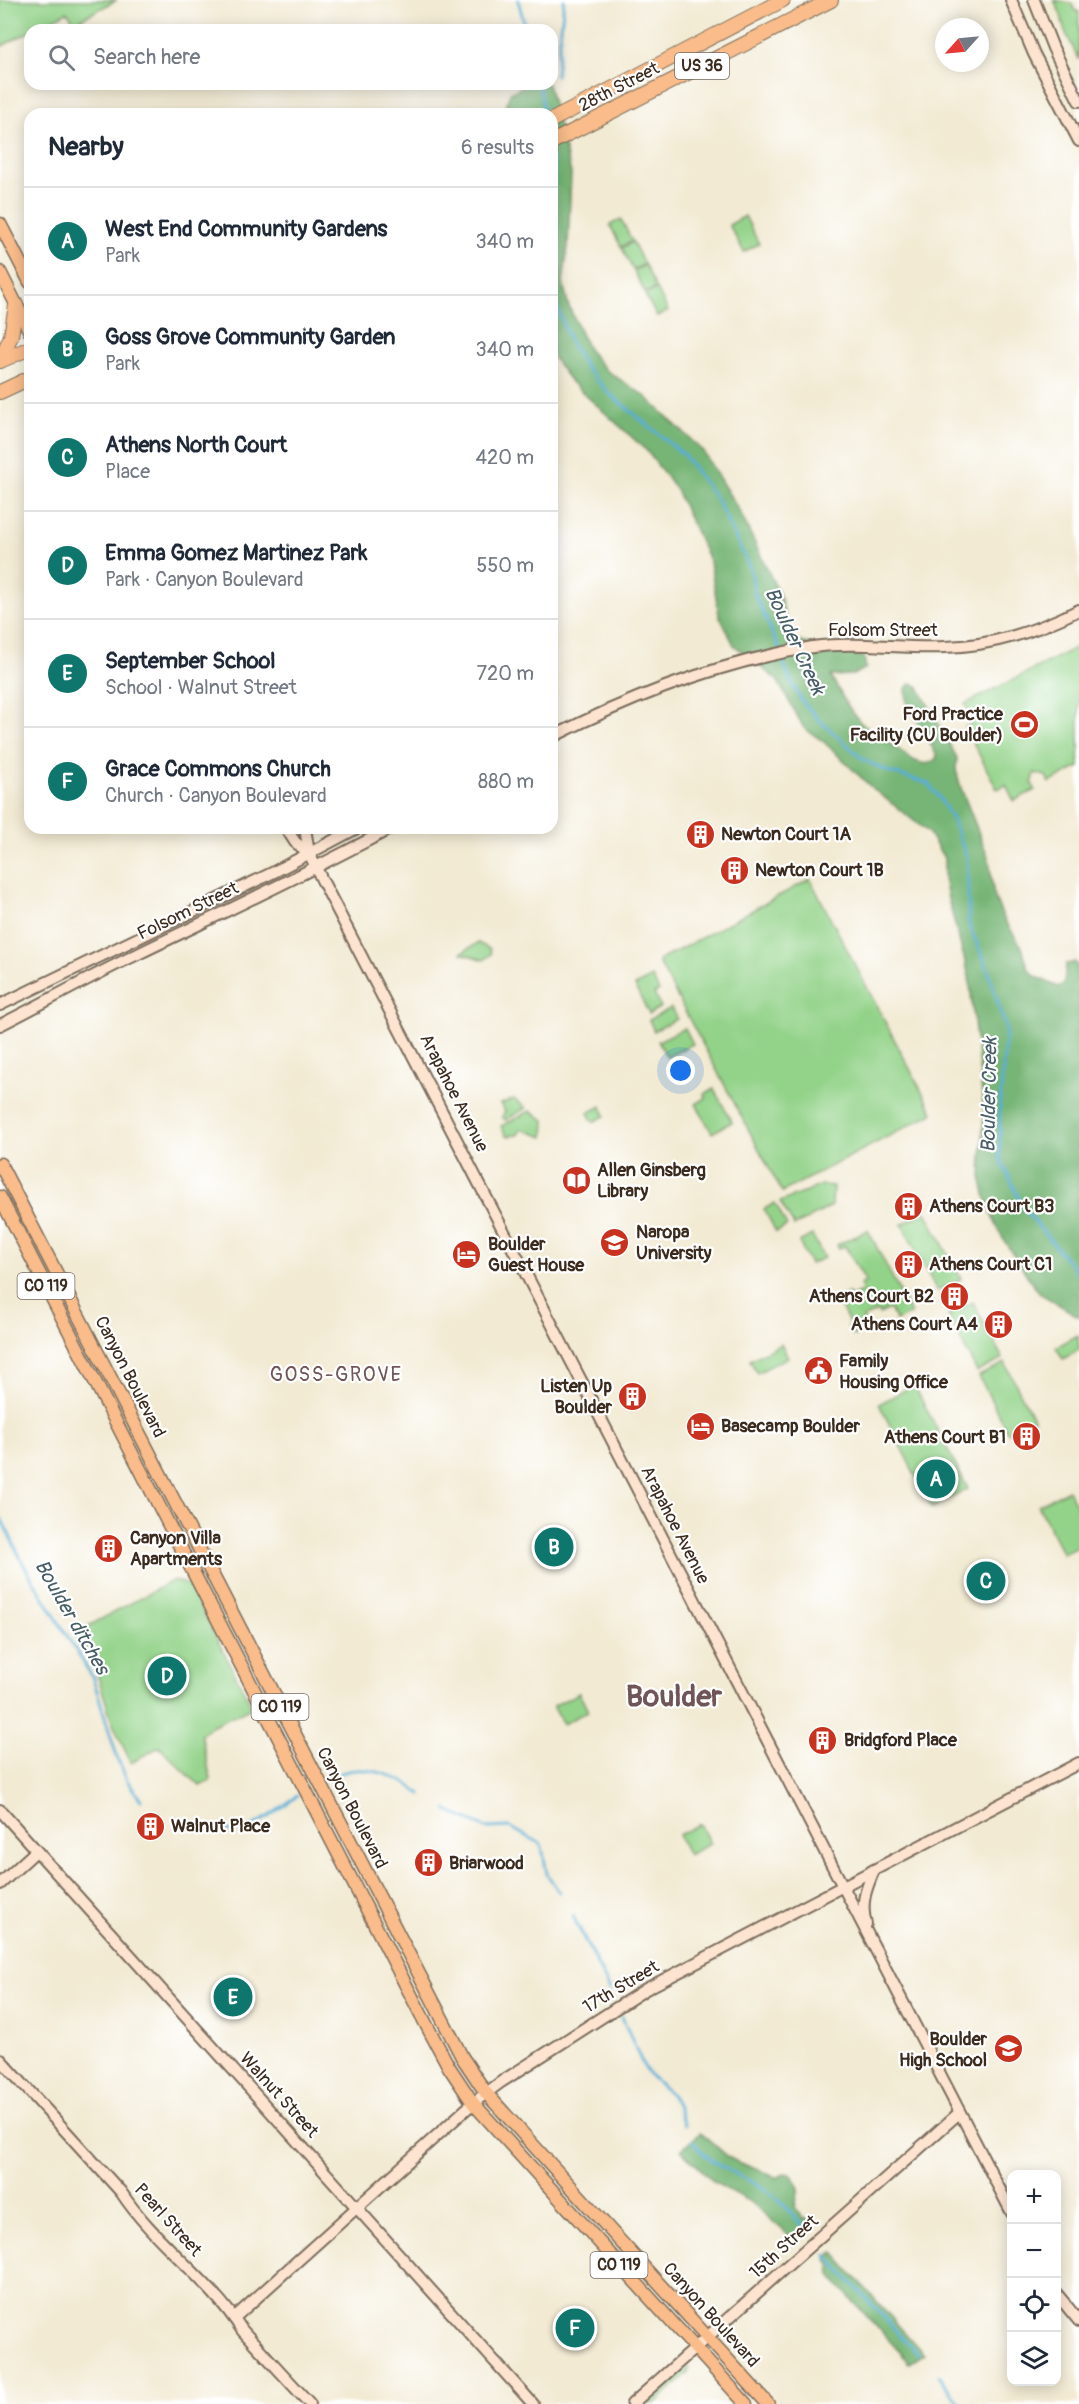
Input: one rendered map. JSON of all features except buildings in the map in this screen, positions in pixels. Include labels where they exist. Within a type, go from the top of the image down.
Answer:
[{"type":"highway","name":"28th Street","points":[[558,117],[783,0]]},
{"type":"highway","name":"28th Street","points":[[558,139],[831,0]]},
{"type":"highway","points":[[0,361],[11,336],[16,305]]},
{"type":"highway","points":[[0,361],[24,351]]},
{"type":"highway","points":[[0,392],[24,381]]},
{"type":"main road","points":[[1011,0],[1034,54],[1079,141]]},
{"type":"main road","points":[[1034,0],[1053,48],[1079,101]]},
{"type":"main road","points":[[0,224],[24,270]]},
{"type":"main road","points":[[0,272],[24,320]]},
{"type":"main road","name":"Folsom Street","points":[[558,734],[639,697],[764,657],[797,650],[838,646],[964,647],[1018,636],[1079,610]]},
{"type":"main road","name":"Arapahoe Avenue","points":[[290,834],[295,842],[309,853]]},
{"type":"main road","name":"Arapahoe Avenue","points":[[306,834],[309,853],[316,867],[1007,2205]]},
{"type":"main road","name":"Folsom Street","points":[[0,1005],[345,834]]},
{"type":"main road","name":"Folsom Street","points":[[0,1025],[379,834]]},
{"type":"main road","name":"Canyon Boulevard","points":[[0,1164],[453,2042],[486,2092],[768,2404]]},
{"type":"main road","name":"Canyon Boulevard","points":[[0,1197],[427,2026],[457,2080],[473,2103],[746,2404]]},
{"type":"main road","name":"17th Street","points":[[234,2318],[486,2092],[646,1989],[1079,1763]]},
{"type":"main road","name":"Walnut Street","points":[[0,1810],[533,2404]]},
{"type":"main road","points":[[0,1884],[36,1851]]},
{"type":"main road","points":[[873,1946],[863,1912],[863,1898],[874,1870]]},
{"type":"main road","name":"Pearl Street","points":[[0,2059],[310,2404]]},
{"type":"main road","name":"15th Street","points":[[632,2404],[959,2113]]},
{"type":"main road","points":[[1061,2299],[1079,2321]]},
{"type":"green space","points":[[0,0],[117,0],[75,22],[67,12],[44,24],[24,24],[24,34],[0,47]]},
{"type":"green space","points":[[1054,0],[1071,3],[1076,12],[1079,11],[1079,60],[1064,29]]},
{"type":"green space","points":[[516,90],[550,90],[554,108],[505,108],[510,93]]},
{"type":"green space","points":[[558,123],[571,173],[568,246],[563,282],[568,304],[588,349],[606,370],[645,396],[702,450],[740,512],[780,596],[792,640],[864,657],[866,668],[853,675],[831,676],[846,703],[860,722],[915,761],[926,764],[935,760],[937,756],[907,703],[906,688],[911,683],[918,686],[957,758],[956,770],[961,788],[989,859],[994,896],[1005,921],[1022,947],[1028,968],[1035,976],[1058,987],[1064,983],[1066,964],[1075,962],[1079,969],[1079,1317],[1041,1294],[1034,1286],[1003,1239],[988,1207],[981,1177],[984,1112],[969,976],[948,899],[944,878],[944,858],[928,832],[872,788],[824,742],[804,728],[777,680],[734,645],[719,615],[710,562],[675,488],[646,450],[571,382],[558,364]]},
{"type":"green space","points":[[745,216],[759,244],[744,252],[729,225]]},
{"type":"green space","points":[[621,219],[632,241],[621,247],[610,225]]},
{"type":"green space","points":[[633,242],[644,264],[633,270],[622,248]]},
{"type":"green space","points":[[645,265],[656,288],[645,293],[634,271]]},
{"type":"green space","points":[[657,289],[668,311],[657,317],[645,295]]},
{"type":"green space","name":"Ford Practice Facility (CU Boulder)","points":[[1079,646],[1079,767],[1049,783],[1046,776],[1035,773],[1032,783],[1035,790],[1014,801],[1006,785],[997,789],[965,727],[974,722],[965,704]]},
{"type":"green space","points":[[810,879],[933,1113],[782,1192],[658,961]]},
{"type":"green space","points":[[478,943],[490,949],[491,954],[484,960],[461,953]]},
{"type":"green space","points":[[652,977],[659,991],[654,994],[661,1007],[649,1014],[635,986]]},
{"type":"green space","points":[[671,1008],[677,1019],[654,1031],[649,1020]]},
{"type":"green space","points":[[685,1028],[693,1044],[667,1057],[658,1041]]},
{"type":"green space","points":[[714,1089],[732,1122],[712,1133],[696,1104],[706,1098],[704,1094]]},
{"type":"green space","points":[[514,1099],[526,1108],[506,1120],[502,1117],[505,1111],[501,1104]]},
{"type":"green space","points":[[601,1106],[605,1116],[593,1122],[588,1113]]},
{"type":"green space","points":[[530,1111],[545,1120],[544,1137],[521,1129],[518,1135],[506,1136],[501,1126]]},
{"type":"green space","points":[[822,1185],[833,1186],[832,1206],[794,1226],[780,1202]]},
{"type":"green space","points":[[775,1203],[787,1226],[776,1232],[764,1209]]},
{"type":"green space","points":[[926,1212],[961,1279],[937,1291],[902,1224]]},
{"type":"green space","points":[[868,1230],[911,1314],[896,1321],[890,1309],[879,1314],[877,1311],[863,1318],[865,1322],[855,1327],[853,1336],[837,1299],[848,1293],[851,1297],[863,1291],[860,1285],[866,1282],[845,1246],[839,1248],[837,1245]]},
{"type":"green space","points":[[812,1235],[824,1258],[810,1264],[799,1242]]},
{"type":"green space","points":[[973,1302],[1003,1359],[977,1372],[948,1315]]},
{"type":"green space","points":[[1078,1335],[1079,1350],[1063,1359],[1056,1347]]},
{"type":"green space","points":[[781,1344],[788,1357],[757,1373],[750,1360]]},
{"type":"green space","points":[[1005,1363],[1034,1420],[1008,1433],[979,1376]]},
{"type":"green space","points":[[914,1385],[968,1489],[932,1508],[879,1404]]},
{"type":"green space","points":[[1068,1490],[1079,1510],[1079,1546],[1063,1554],[1038,1505]]},
{"type":"green space","points":[[563,1531],[572,1548],[544,1562],[535,1545]]},
{"type":"green space","points":[[174,1580],[189,1585],[252,1707],[213,1725],[201,1735],[211,1780],[200,1786],[159,1747],[131,1763],[112,1722],[93,1660],[75,1633]]},
{"type":"green space","points":[[579,1693],[588,1711],[563,1724],[553,1706]]},
{"type":"green space","points":[[700,1824],[710,1844],[688,1855],[678,1835]]},
{"type":"green space","points":[[700,2133],[735,2161],[775,2178],[786,2173],[792,2175],[799,2188],[795,2207],[803,2218],[814,2222],[794,2240],[752,2203],[715,2183],[681,2150]]},
{"type":"green space","points":[[833,2252],[924,2354],[910,2363],[839,2286],[831,2276],[830,2265],[826,2258]]},
{"type":"green space","points":[[689,2368],[688,2374],[654,2404],[647,2404],[683,2372]]},
{"type":"waterway","name":"Boulder Creek","points":[[518,0],[524,24]]},
{"type":"waterway","points":[[558,56],[564,0]]},
{"type":"waterway","name":"Boulder Creek","points":[[540,90],[543,108]]},
{"type":"waterway","name":"Boulder Creek","points":[[558,309],[570,342],[586,368],[611,395],[684,455],[717,500],[751,570],[755,595],[780,650]]},
{"type":"waterway","name":"Boulder Creek","points":[[782,657],[789,678],[802,701],[818,719],[864,760],[889,772],[927,783],[939,797],[952,819],[967,857],[969,925],[986,964],[1006,1029],[1000,1104],[1000,1158],[1024,1209],[1079,1274]]},
{"type":"waterway","name":"Boulder ditches","points":[[0,1516],[25,1567],[93,1678],[118,1760],[128,1782],[141,1800]]},
{"type":"waterway","name":"Boulder ditches","points":[[329,1780],[339,1774],[363,1770],[389,1775],[401,1780],[421,1794]]},
{"type":"waterway","name":"Boulder ditches","points":[[178,1818],[197,1826],[237,1831],[260,1822],[297,1796]]},
{"type":"waterway","name":"Boulder ditches","points":[[447,1810],[486,1828],[509,1827],[540,1843],[547,1874],[559,1892]]},
{"type":"waterway","name":"Boulder ditches","points":[[573,1916],[610,1990]]},
{"type":"waterway","name":"Boulder ditches","points":[[622,2017],[643,2065],[651,2077],[671,2094],[684,2125]]},
{"type":"waterway","name":"Boulder ditches","points":[[692,2141],[712,2160],[768,2191],[805,2229]]},
{"type":"waterway","name":"Boulder ditches","points":[[826,2255],[918,2354]]},
{"type":"waterway","name":"Boulder ditches","points":[[939,2376],[961,2404]]},
{"type":"place","name":"Ford Practice Facility (CU Boulder)","points":[[1024,724]]},
{"type":"place","name":"Newton Court 1A","points":[[700,834]]},
{"type":"place","name":"Newton Court 1B","points":[[734,870]]},
{"type":"place","name":"Allen Ginsberg Library","points":[[576,1180]]},
{"type":"place","name":"Athens Court B3","points":[[908,1206]]},
{"type":"place","name":"Naropa University","points":[[615,1242]]},
{"type":"place","name":"Boulder Guest House","points":[[467,1254]]},
{"type":"place","name":"Athens Court C1","points":[[908,1264]]},
{"type":"place","name":"Athens Court B2","points":[[955,1296]]},
{"type":"place","name":"Athens Court A4","points":[[999,1324]]},
{"type":"place","name":"Family Housing Office","points":[[818,1371]]},
{"type":"place","name":"Listen Up Boulder","points":[[633,1396]]},
{"type":"place","name":"Basecamp Boulder","points":[[700,1426]]},
{"type":"place","name":"Athens Court B1","points":[[1027,1437]]},
{"type":"place","name":"West End Community Gardens","points":[[936,1479]]},
{"type":"place","name":"Goss Grove Community Garden","points":[[554,1547]]},
{"type":"place","name":"Canyon Villa Apartments","points":[[109,1548]]},
{"type":"place","name":"Athens North Court","points":[[986,1581]]},
{"type":"place","name":"Emma Gomez Martinez Park","points":[[167,1676]]},
{"type":"place","name":"Bridgford Place","points":[[823,1740]]},
{"type":"place","name":"Walnut Place","points":[[150,1826]]},
{"type":"place","name":"Briarwood","points":[[428,1863]]},
{"type":"place","name":"September School","points":[[233,1997]]},
{"type":"place","name":"Boulder High School","points":[[1008,2049]]},
{"type":"place","name":"Grace Commons Church","points":[[575,2328]]},
{"type":"district","name":"GOSS-GROVE","points":[[336,1374]]},
{"type":"district","name":"Boulder","points":[[674,1696]]}]
